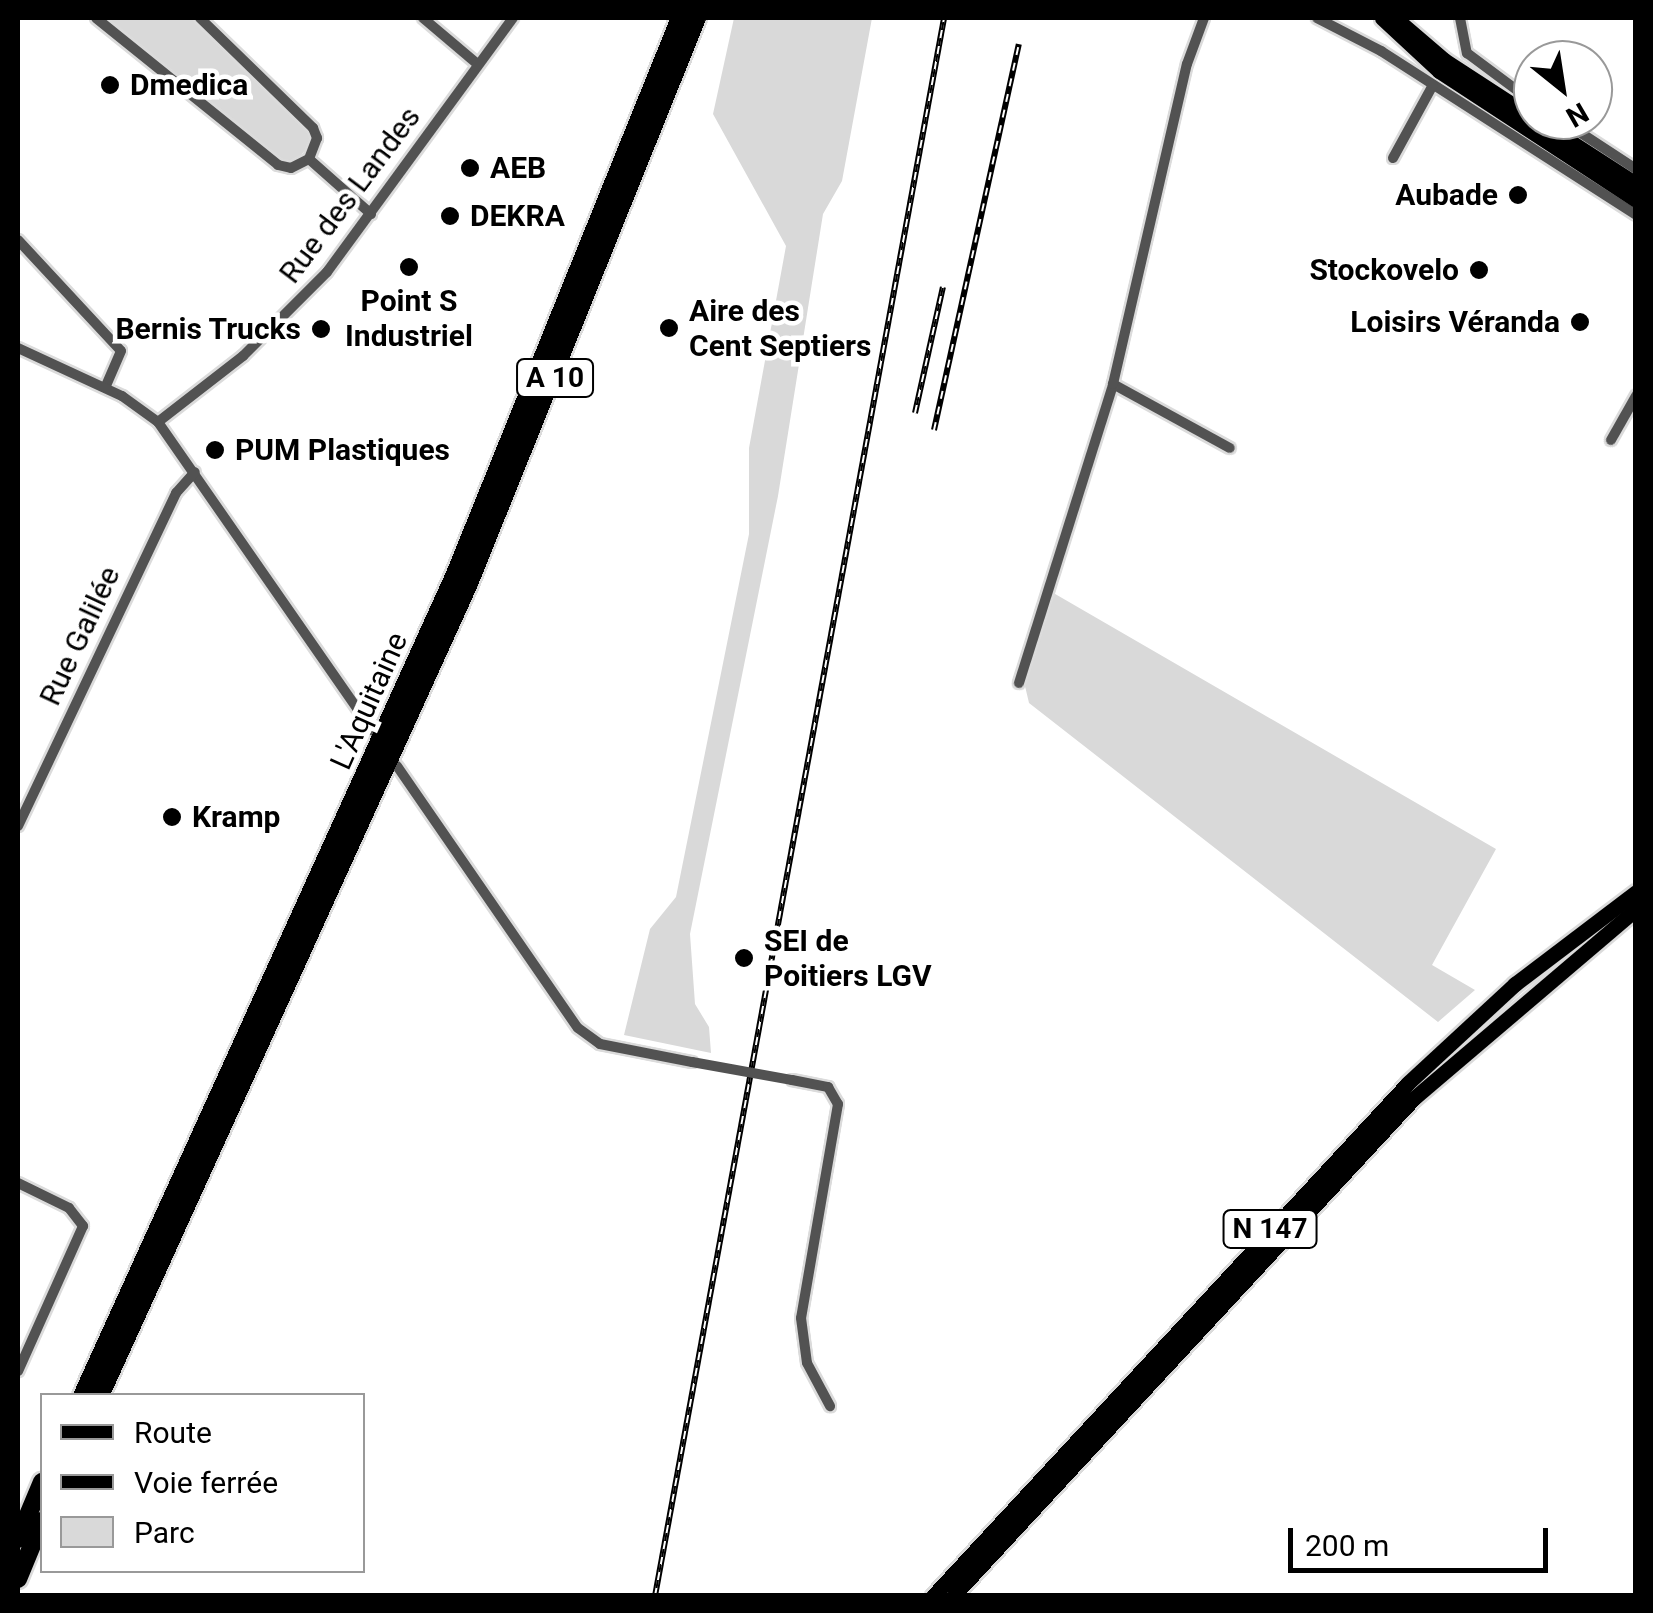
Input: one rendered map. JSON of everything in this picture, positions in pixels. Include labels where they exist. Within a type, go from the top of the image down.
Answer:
[{"type":"highway","name":"L'Aquitaine","points":[[83,1393],[456,574],[680,18]]},
{"type":"highway","name":"L'Aquitaine","points":[[101,1393],[468,586],[696,18]]},
{"type":"highway","points":[[18,1539],[40,1487]]},
{"type":"highway","points":[[18,1578],[40,1526]]},
{"type":"main road","points":[[1382,18],[1439,72],[1636,200]]},
{"type":"main road","points":[[1396,18],[1439,72],[1513,108]]},
{"type":"main road","points":[[1568,140],[1636,184]]},
{"type":"main road","name":"N 147","points":[[932,1596],[1408,1083],[1515,984],[1636,892]]},
{"type":"main road","name":"N 147","points":[[953,1596],[1414,1098],[1636,909]]},
{"type":"street","points":[[96,18],[278,165],[291,168],[309,159],[317,138],[313,128],[200,18]]},
{"type":"street","points":[[423,18],[474,62]]},
{"type":"street","name":"Rue des Landes","points":[[158,422],[288,314],[371,214],[474,62],[513,18]]},
{"type":"street","points":[[1019,684],[1113,384],[1187,64],[1204,18]]},
{"type":"street","points":[[1317,18],[1439,72],[1636,215]]},
{"type":"street","points":[[1460,18],[1466,53],[1513,87]]},
{"type":"street","points":[[1393,158],[1439,72]]},
{"type":"street","points":[[1592,140],[1636,168]]},
{"type":"street","points":[[309,159],[371,214]]},
{"type":"street","points":[[18,240],[121,351],[105,388]]},
{"type":"street","points":[[18,348],[105,388],[158,422],[373,731]]},
{"type":"street","points":[[1113,384],[1230,448]]},
{"type":"street","points":[[1611,440],[1636,396]]},
{"type":"street","name":"Rue Galilée","points":[[18,826],[176,493],[195,472]]},
{"type":"street","points":[[397,766],[578,1028],[600,1044],[828,1086],[838,1104],[801,1318],[807,1363],[830,1406]]},
{"type":"street","points":[[18,1183],[68,1208],[83,1226],[18,1371]]},
{"type":"green space","points":[[107,18],[196,18],[308,128],[312,142],[296,161],[281,161]]},
{"type":"green space","points":[[734,18],[872,18],[842,181],[823,214],[778,496],[690,934],[695,1004],[709,1027],[711,1053],[624,1035],[650,929],[676,897],[749,534],[749,448],[786,246],[713,114]]},
{"type":"green space","points":[[1050,591],[1496,849],[1432,965],[1475,990],[1438,1022],[1029,703],[1025,686]]},
{"type":"railway","points":[[655,1596],[944,18]]},
{"type":"railway","points":[[934,430],[1019,44]]},
{"type":"railway","points":[[915,413],[943,287]]},
{"type":"place","name":"Dmedica","points":[[110,85]]},
{"type":"place","name":"AEB","points":[[470,168]]},
{"type":"place","name":"Aubade","points":[[1518,195]]},
{"type":"place","name":"DEKRA","points":[[450,216]]},
{"type":"place","name":"Point S Industriel","points":[[409,267]]},
{"type":"place","name":"Stockovelo","points":[[1479,270]]},
{"type":"place","name":"Loisirs Véranda","points":[[1580,322]]},
{"type":"place","name":"Aire des Cent Septiers","points":[[669,328]]},
{"type":"place","name":"Bernis Trucks","points":[[321,329]]},
{"type":"place","name":"PUM Plastiques","points":[[215,450]]},
{"type":"place","name":"Kramp","points":[[172,817]]},
{"type":"place","name":"SEI de Poitiers LGV","points":[[744,958]]}]
